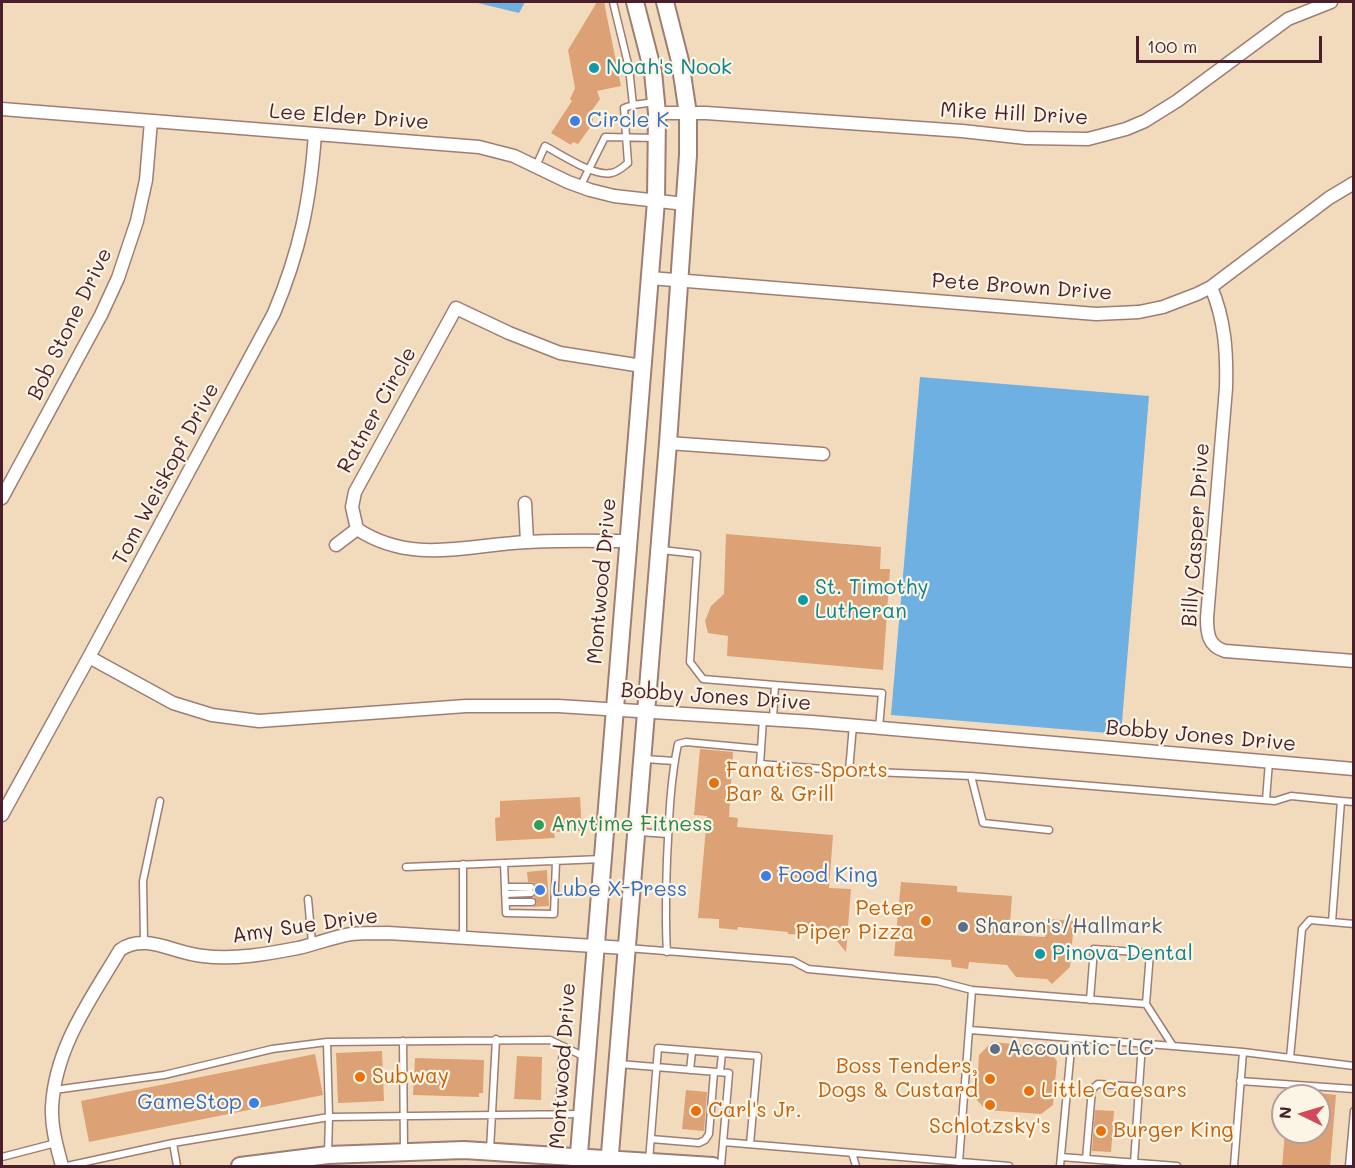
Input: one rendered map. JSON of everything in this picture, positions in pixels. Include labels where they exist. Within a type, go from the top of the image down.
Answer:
[{"type":"main road","name":"Montwood Drive","points":[[579,1162],[656,201],[656,108],[648,51],[635,2]]},
{"type":"main road","points":[[609,1163],[668,443],[685,204],[688,114],[680,61],[665,2]]},
{"type":"main road","points":[[240,1167],[328,1155],[464,1150],[579,1162],[649,1161],[713,1167]]},
{"type":"street","name":"Mike Hill Drive","points":[[656,108],[688,114],[854,123],[1026,138],[1074,140],[1102,137],[1145,121],[1288,19],[1331,2]]},
{"type":"street","name":"Lee Elder Drive","points":[[2,109],[479,147],[514,156],[580,186],[614,196],[685,204]]},
{"type":"street","name":"Bob Stone Drive","points":[[2,498],[101,315],[118,278],[140,211],[146,180],[151,121]]},
{"type":"street","name":"Tom Weiskopf Drive","points":[[2,815],[274,314],[299,244],[308,204],[315,134]]},
{"type":"street","name":"Pete Brown Drive","points":[[650,278],[1096,314],[1126,314],[1163,307],[1210,287],[1329,198],[1353,183]]},
{"type":"street","name":"Billy Casper Drive","points":[[1210,287],[1220,308],[1227,354],[1207,618],[1209,638],[1213,646],[1225,651],[1353,661]]},
{"type":"street","name":"Ratner Circle","points":[[357,529],[352,507],[355,492],[456,308],[509,333],[560,353],[642,366]]},
{"type":"street","points":[[668,443],[823,454]]},
{"type":"street","points":[[525,503],[527,542]]},
{"type":"street","points":[[336,545],[357,529],[371,538],[402,549],[413,550],[527,542],[628,541]]},
{"type":"street","name":"Bobby Jones Drive","points":[[89,657],[173,703],[204,713],[237,719],[260,721],[500,705],[645,711],[879,728],[1353,769]]},
{"type":"street","name":"Amy Sue Drive","points":[[144,941],[180,952],[223,957],[257,955],[365,933],[626,948]]},
{"type":"street","points":[[62,1167],[56,1143],[52,1108],[60,1059],[70,1034],[120,950],[134,942],[144,941]]},
{"type":"lane","points":[[616,2],[629,68],[633,105]]},
{"type":"lane","points":[[536,166],[545,146],[589,169],[609,174],[619,171],[628,163],[624,108],[633,105],[656,108]]},
{"type":"lane","points":[[580,186],[605,137],[657,138]]},
{"type":"lane","points":[[658,550],[697,554],[690,662],[703,679],[882,693],[879,728]]},
{"type":"lane","points":[[775,685],[761,749],[760,764],[849,771],[971,776],[1275,801],[1291,796],[1353,802]]},
{"type":"lane","points":[[849,771],[854,726]]},
{"type":"lane","points":[[667,952],[665,923],[668,834],[674,761],[678,744],[686,742],[761,749]]},
{"type":"lane","points":[[641,758],[674,761]]},
{"type":"lane","points":[[1266,800],[1269,761]]},
{"type":"lane","points":[[971,776],[983,823],[1049,830]]},
{"type":"lane","points":[[144,941],[143,881],[160,801]]},
{"type":"lane","points":[[1332,922],[1341,801]]},
{"type":"lane","points":[[635,832],[668,834]]},
{"type":"lane","points":[[406,867],[602,859]]},
{"type":"lane","points":[[504,863],[506,913],[554,914],[552,889],[556,861]]},
{"type":"lane","points":[[463,864],[463,937]]},
{"type":"lane","points":[[505,890],[531,890]]},
{"type":"lane","points":[[308,899],[312,944]]},
{"type":"lane","points":[[506,902],[532,902]]},
{"type":"lane","points":[[1290,1058],[1302,929],[1310,920],[1353,924]]},
{"type":"lane","points":[[626,948],[793,961],[808,969],[937,981],[972,990],[1146,1004]]},
{"type":"lane","points":[[1090,1000],[1094,949],[1150,954],[1146,1004],[1173,1046]]},
{"type":"lane","points":[[959,1162],[972,990]]},
{"type":"lane","points":[[970,1030],[1242,1052],[1353,1066]]},
{"type":"lane","points":[[1060,1167],[1071,1038]]},
{"type":"lane","points":[[490,1151],[496,1040]]},
{"type":"lane","points":[[54,1090],[164,1075],[272,1049],[327,1042],[550,1040],[586,1058]]},
{"type":"lane","points":[[403,1041],[404,1151]]},
{"type":"lane","points":[[327,1042],[328,1155]]},
{"type":"lane","points":[[1134,1163],[1142,1043]]},
{"type":"lane","points":[[559,1114],[563,1046]]},
{"type":"lane","points":[[649,1161],[658,1048],[758,1056],[750,1144]]},
{"type":"lane","points":[[690,1070],[692,1052]]},
{"type":"lane","points":[[1234,1167],[1242,1052]]},
{"type":"lane","points":[[651,1139],[699,1143],[705,1140],[722,1054]]},
{"type":"lane","points":[[617,1064],[729,1073],[721,1167]]},
{"type":"lane","points":[[1240,1080],[1353,1089]]},
{"type":"lane","points":[[1086,1159],[1092,1089],[1098,1084],[1139,1087]]},
{"type":"lane","points":[[1349,1167],[1353,1111]]},
{"type":"lane","points":[[67,1167],[173,1143],[329,1117],[582,1114]]},
{"type":"lane","points":[[723,1142],[1009,1167]]},
{"type":"lane","points":[[2,1157],[56,1143]]},
{"type":"lane","points":[[173,1143],[177,1167]]},
{"type":"lane","points":[[852,1153],[856,1167]]},
{"type":"lane","points":[[1061,1157],[1177,1167]]},
{"type":"water","points":[[474,2],[525,2],[519,13]]},
{"type":"water","points":[[920,377],[1149,396],[1121,734],[891,715]]},
{"type":"building","name":"Noah's Nook","points":[[597,2],[604,2],[621,86],[597,91],[600,99],[588,116],[593,118],[592,125],[578,144],[573,142],[571,145],[551,133],[572,101],[570,99],[575,88],[568,50]]},
{"type":"building","name":"St. Timothy Lutheran","points":[[726,534],[881,547],[880,569],[890,569],[883,670],[727,656],[728,636],[708,633],[705,621],[711,606],[724,594]]},
{"type":"building","name":"Food King","points":[[700,749],[733,752],[729,817],[738,818],[737,827],[833,835],[829,888],[851,889],[846,952],[825,927],[807,926],[806,935],[788,934],[788,932],[738,927],[737,930],[719,928],[719,919],[698,918],[707,816],[694,815]]},
{"type":"building","name":"Anytime Fitness","points":[[580,797],[582,831],[554,832],[555,838],[496,841],[495,818],[500,817],[500,801]]},
{"type":"building","name":"Lube X-Press","points":[[547,870],[549,906],[533,907],[537,903],[534,897],[536,886],[533,882],[528,882],[527,872]]},
{"type":"building","points":[[901,882],[957,886],[957,892],[1012,896],[1009,935],[1045,937],[1047,919],[1074,921],[1070,967],[1052,984],[1047,979],[1016,977],[1007,965],[969,962],[968,969],[952,967],[951,960],[894,956]]},
{"type":"building","points":[[992,1042],[1046,1047],[1057,1061],[1053,1105],[1041,1114],[986,1110],[976,1099],[979,1055]]},
{"type":"building","name":"Subway","points":[[382,1051],[384,1101],[338,1103],[336,1053]]},
{"type":"building","points":[[315,1054],[323,1095],[89,1142],[81,1101]]},
{"type":"building","points":[[517,1056],[542,1057],[541,1100],[514,1099]]},
{"type":"building","points":[[415,1058],[484,1060],[483,1093],[479,1093],[479,1097],[413,1095]]},
{"type":"building","name":"Carl's Jr.","points":[[686,1090],[707,1092],[704,1131],[682,1129]]},
{"type":"building","points":[[1331,1094],[1336,1095],[1330,1167],[1282,1167],[1284,1144],[1331,1144]]},
{"type":"building","name":"Burger King","points":[[1095,1110],[1114,1111],[1111,1152],[1092,1151]]},
{"type":"place","name":"Noah's Nook","points":[[594,68]]},
{"type":"place","name":"Circle K","points":[[575,121]]},
{"type":"place","name":"St. Timothy Lutheran","points":[[803,600]]},
{"type":"place","name":"Fanatics Sports Bar & Grill","points":[[714,783]]},
{"type":"place","name":"Anytime Fitness","points":[[539,825]]},
{"type":"place","name":"Food King","points":[[766,876]]},
{"type":"place","name":"Lube X-Press","points":[[540,890]]},
{"type":"place","name":"Peter Piper Pizza","points":[[926,921]]},
{"type":"place","name":"Sharon's/Hallmark","points":[[963,927]]},
{"type":"place","name":"Pinova Dental","points":[[1040,954]]},
{"type":"place","name":"Accountic LLC","points":[[995,1049]]},
{"type":"place","name":"Subway","points":[[360,1077]]},
{"type":"place","name":"Boss Tenders, Dogs & Custard","points":[[990,1079]]},
{"type":"place","name":"Little Caesars","points":[[1029,1091]]},
{"type":"place","name":"GameStop","points":[[254,1103]]},
{"type":"place","name":"Schlotzsky's","points":[[990,1105]]},
{"type":"place","name":"Carl's Jr.","points":[[696,1111]]},
{"type":"place","name":"Burger King","points":[[1101,1131]]}]
